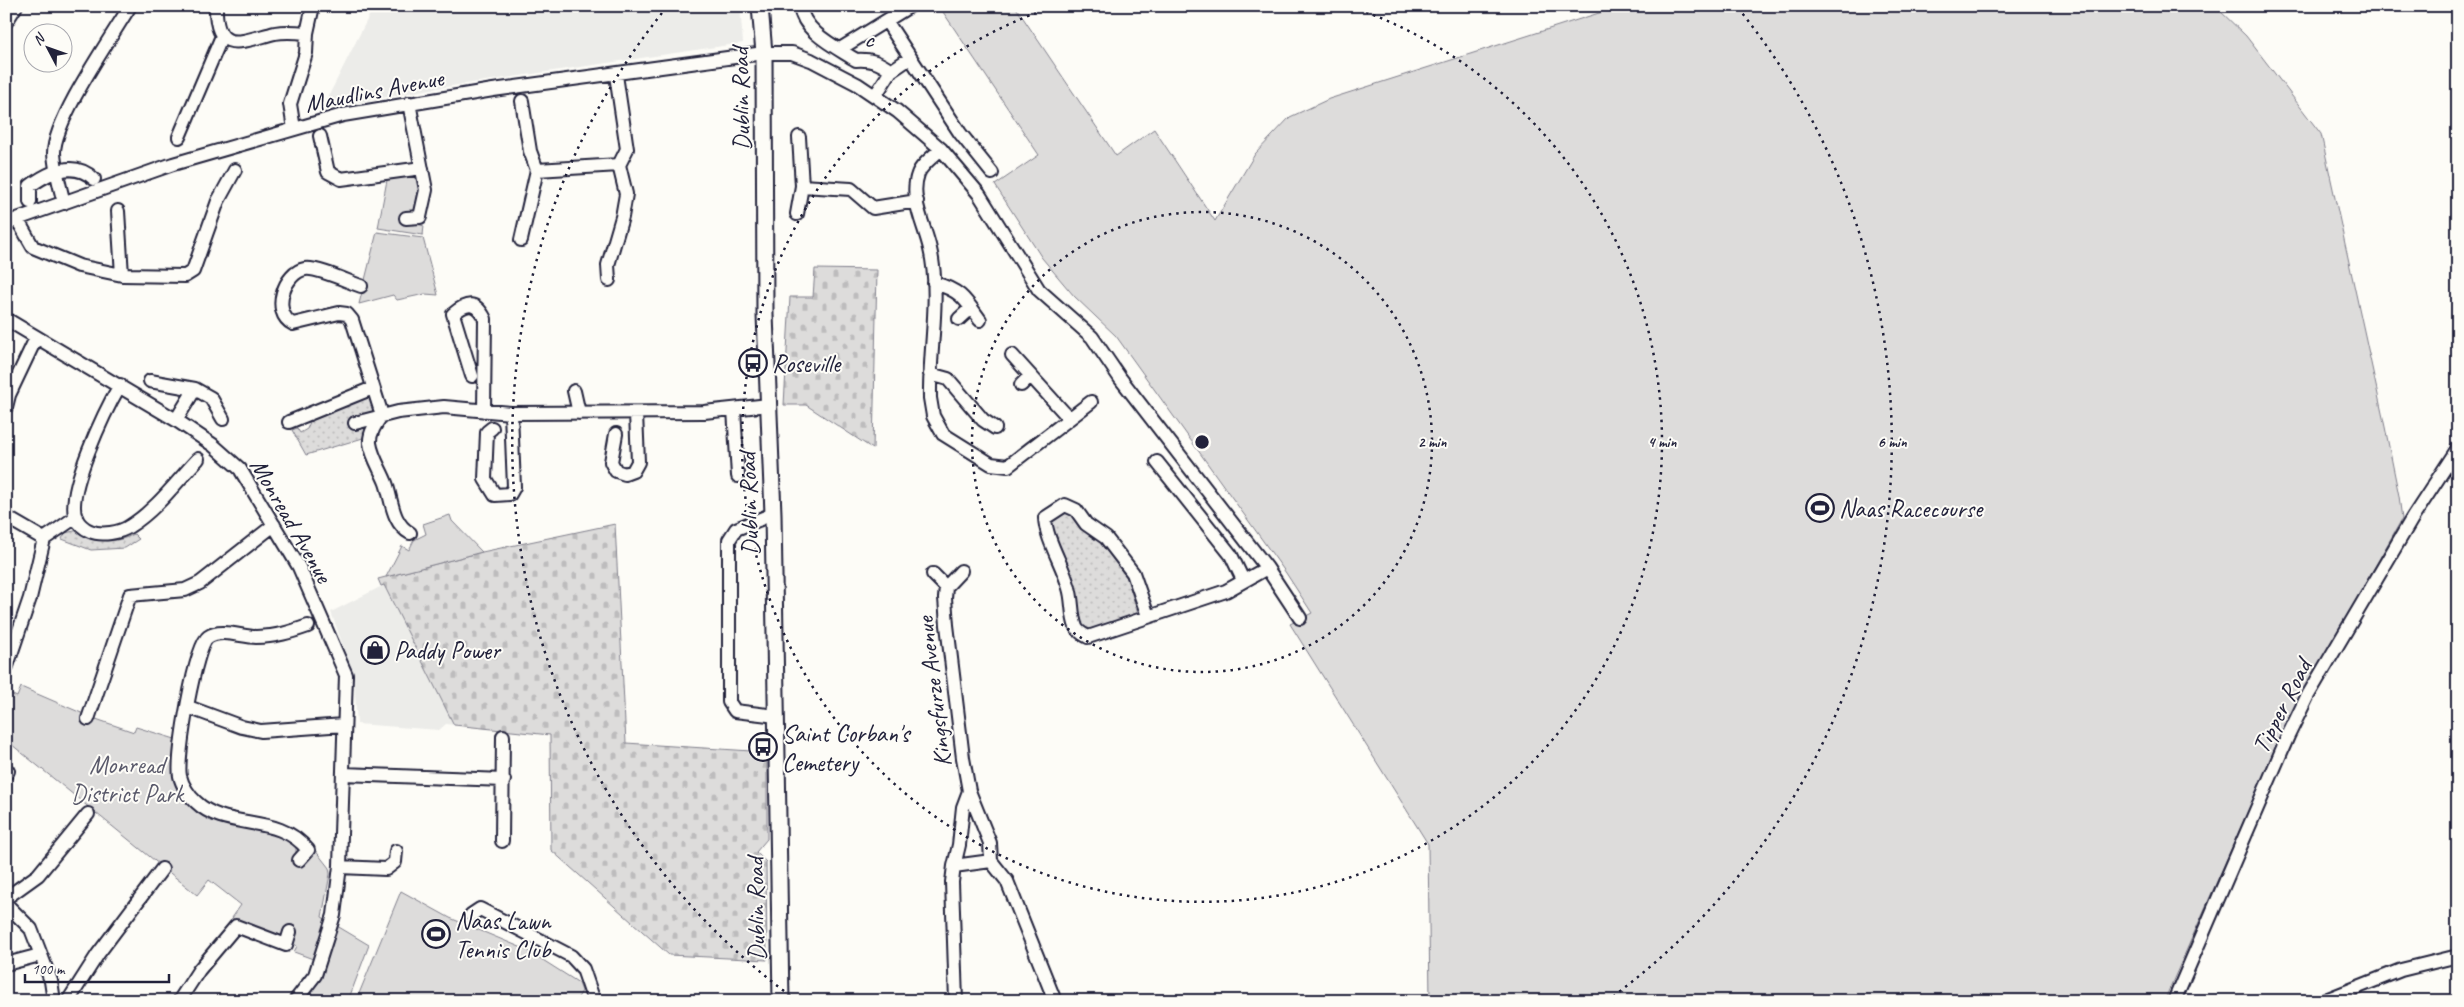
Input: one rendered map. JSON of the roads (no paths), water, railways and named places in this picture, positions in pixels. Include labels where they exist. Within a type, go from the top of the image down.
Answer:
[{"type":"main road","name":"Dublin Road","points":[[760,6],[764,53],[765,314],[773,514],[781,1001]]},
{"type":"street","points":[[6,22],[16,6]]},
{"type":"street","points":[[64,203],[56,172],[54,151],[69,110],[99,54],[130,6]]},
{"type":"street","points":[[216,6],[216,24],[222,36],[234,43],[242,43],[277,33],[307,33]]},
{"type":"street","points":[[294,129],[290,104],[306,53],[307,33],[313,6]]},
{"type":"street","name":"c","points":[[800,6],[801,12],[814,31],[856,60],[869,59],[880,63],[891,71]]},
{"type":"street","points":[[840,49],[887,22],[910,6]]},
{"type":"street","points":[[887,22],[960,133],[990,165]]},
{"type":"street","points":[[179,137],[222,36]]},
{"type":"street","name":"Maudlins Avenue","points":[[12,222],[173,164],[343,115],[409,103],[764,53],[792,53],[812,60],[857,84],[897,111],[941,149],[979,194],[1039,290],[1092,337],[1120,378],[1267,568],[1300,618]]},
{"type":"street","points":[[875,96],[891,71],[910,58]]},
{"type":"street","points":[[609,280],[608,265],[622,217],[626,194],[619,165],[627,149],[616,74]]},
{"type":"street","points":[[520,240],[537,170],[530,151],[522,101]]},
{"type":"street","points":[[406,218],[420,217],[426,190],[409,103]]},
{"type":"street","points":[[320,136],[328,172],[341,179],[422,168]]},
{"type":"street","points":[[797,214],[802,186],[799,137]]},
{"type":"street","points":[[941,149],[918,173],[916,201],[931,250],[934,283],[930,374],[933,416],[943,434],[991,464],[1008,466],[1091,402]]},
{"type":"street","points":[[537,170],[619,165]]},
{"type":"street","points":[[30,202],[30,186],[46,175],[78,168],[94,179]]},
{"type":"street","points":[[12,222],[33,247],[79,266],[122,275],[185,276],[193,272],[218,201],[234,170]]},
{"type":"street","points":[[802,186],[851,189],[873,208],[916,201]]},
{"type":"street","points":[[118,211],[122,275]]},
{"type":"street","points":[[361,286],[307,268],[297,271],[292,275],[284,292],[280,310],[285,320],[293,324],[339,313],[346,314],[352,320],[382,415]]},
{"type":"street","points":[[934,283],[950,287],[961,294],[980,320]]},
{"type":"street","points":[[472,376],[453,314],[463,306],[474,305],[481,311],[485,319],[484,411]]},
{"type":"street","points":[[959,319],[971,308]]},
{"type":"street","name":"Monread Avenue","points":[[6,319],[176,420],[213,445],[240,469],[299,567],[346,675],[340,867],[334,916],[315,975],[295,1001]]},
{"type":"street","points":[[6,407],[9,394],[36,338]]},
{"type":"street","points":[[1012,355],[1069,418]]},
{"type":"street","points":[[930,374],[948,379],[979,424],[994,428]]},
{"type":"street","points":[[1021,385],[1030,376]]},
{"type":"street","points":[[150,381],[195,389],[211,398],[223,419]]},
{"type":"street","points":[[120,386],[103,416],[83,465],[75,501],[76,518],[84,529],[96,534],[111,533],[129,528],[151,510],[198,459]]},
{"type":"street","points":[[289,422],[374,388]]},
{"type":"street","points":[[176,420],[195,389]]},
{"type":"street","points":[[574,391],[579,413]]},
{"type":"street","points":[[355,423],[382,415],[444,407],[511,413],[636,413],[704,412],[769,405]]},
{"type":"street","points":[[734,409],[738,476]]},
{"type":"street","points":[[492,428],[487,432],[485,479],[494,495],[510,494],[514,487],[511,413]]},
{"type":"street","points":[[616,434],[611,462],[616,470],[624,474],[633,471],[638,462],[636,413]]},
{"type":"street","points":[[382,415],[374,425],[370,442],[386,483],[393,512],[405,530],[410,533]]},
{"type":"street","name":"Tipper Road","points":[[2174,1001],[2288,736],[2307,697],[2413,517],[2458,448]]},
{"type":"street","points":[[1157,462],[1230,554],[1242,580]]},
{"type":"street","points":[[1148,616],[1133,573],[1106,538],[1086,524],[1076,510],[1065,505],[1045,518],[1046,532],[1056,552],[1070,590],[1076,627],[1080,633],[1088,637],[1226,590],[1267,568]]},
{"type":"street","points":[[773,514],[736,529],[729,540],[729,702],[735,711],[776,716]]},
{"type":"street","points":[[6,517],[44,539]]},
{"type":"street","points":[[6,669],[30,598],[44,539],[76,518]]},
{"type":"street","points":[[88,719],[130,595],[185,590],[200,583],[274,525]]},
{"type":"street","name":"Kingsfurze Avenue","points":[[961,571],[946,586],[944,598],[963,758],[969,791],[990,843],[991,861]]},
{"type":"street","name":"Kingsfurze Avenue","points":[[933,574],[946,586]]},
{"type":"street","points":[[299,860],[308,850],[300,840],[290,833],[269,825],[221,816],[197,803],[188,793],[180,776],[181,742],[194,668],[202,642],[208,636],[220,633],[256,637],[285,634],[308,626]]},
{"type":"street","points":[[188,707],[261,731],[344,725]]},
{"type":"street","points":[[502,841],[504,736]]},
{"type":"street","points":[[343,774],[504,780]]},
{"type":"street","name":"Kingsfurze Avenue","points":[[956,1001],[952,882],[959,845],[963,807],[969,791]]},
{"type":"street","points":[[6,898],[38,875],[88,814]]},
{"type":"street","points":[[340,867],[386,869],[394,862],[396,850]]},
{"type":"street","points":[[954,866],[991,861],[1007,881],[1055,1001]]},
{"type":"street","points":[[68,1001],[98,954],[162,869]]},
{"type":"street","points":[[6,904],[31,930],[51,981],[54,1001]]},
{"type":"street","points":[[471,915],[480,909],[571,956],[583,970],[594,1001]]},
{"type":"street","points":[[181,1000],[199,970],[236,926],[286,945],[290,932]]},
{"type":"street","points":[[6,964],[40,955]]},
{"type":"street","points":[[2323,1001],[2401,970],[2458,956]]},
{"type":"place","name":"Roseville","points":[[753,363]]},
{"type":"place","name":"Naas Racecourse","points":[[1820,508]]},
{"type":"place","name":"Paddy Power","points":[[375,650]]},
{"type":"place","name":"Saint Corban's Cemetery","points":[[763,747]]},
{"type":"place","name":"Naas Lawn Tennis Club","points":[[436,934]]},
{"type":"park label","name":"Monread District Park","points":[[127,778]]}]
